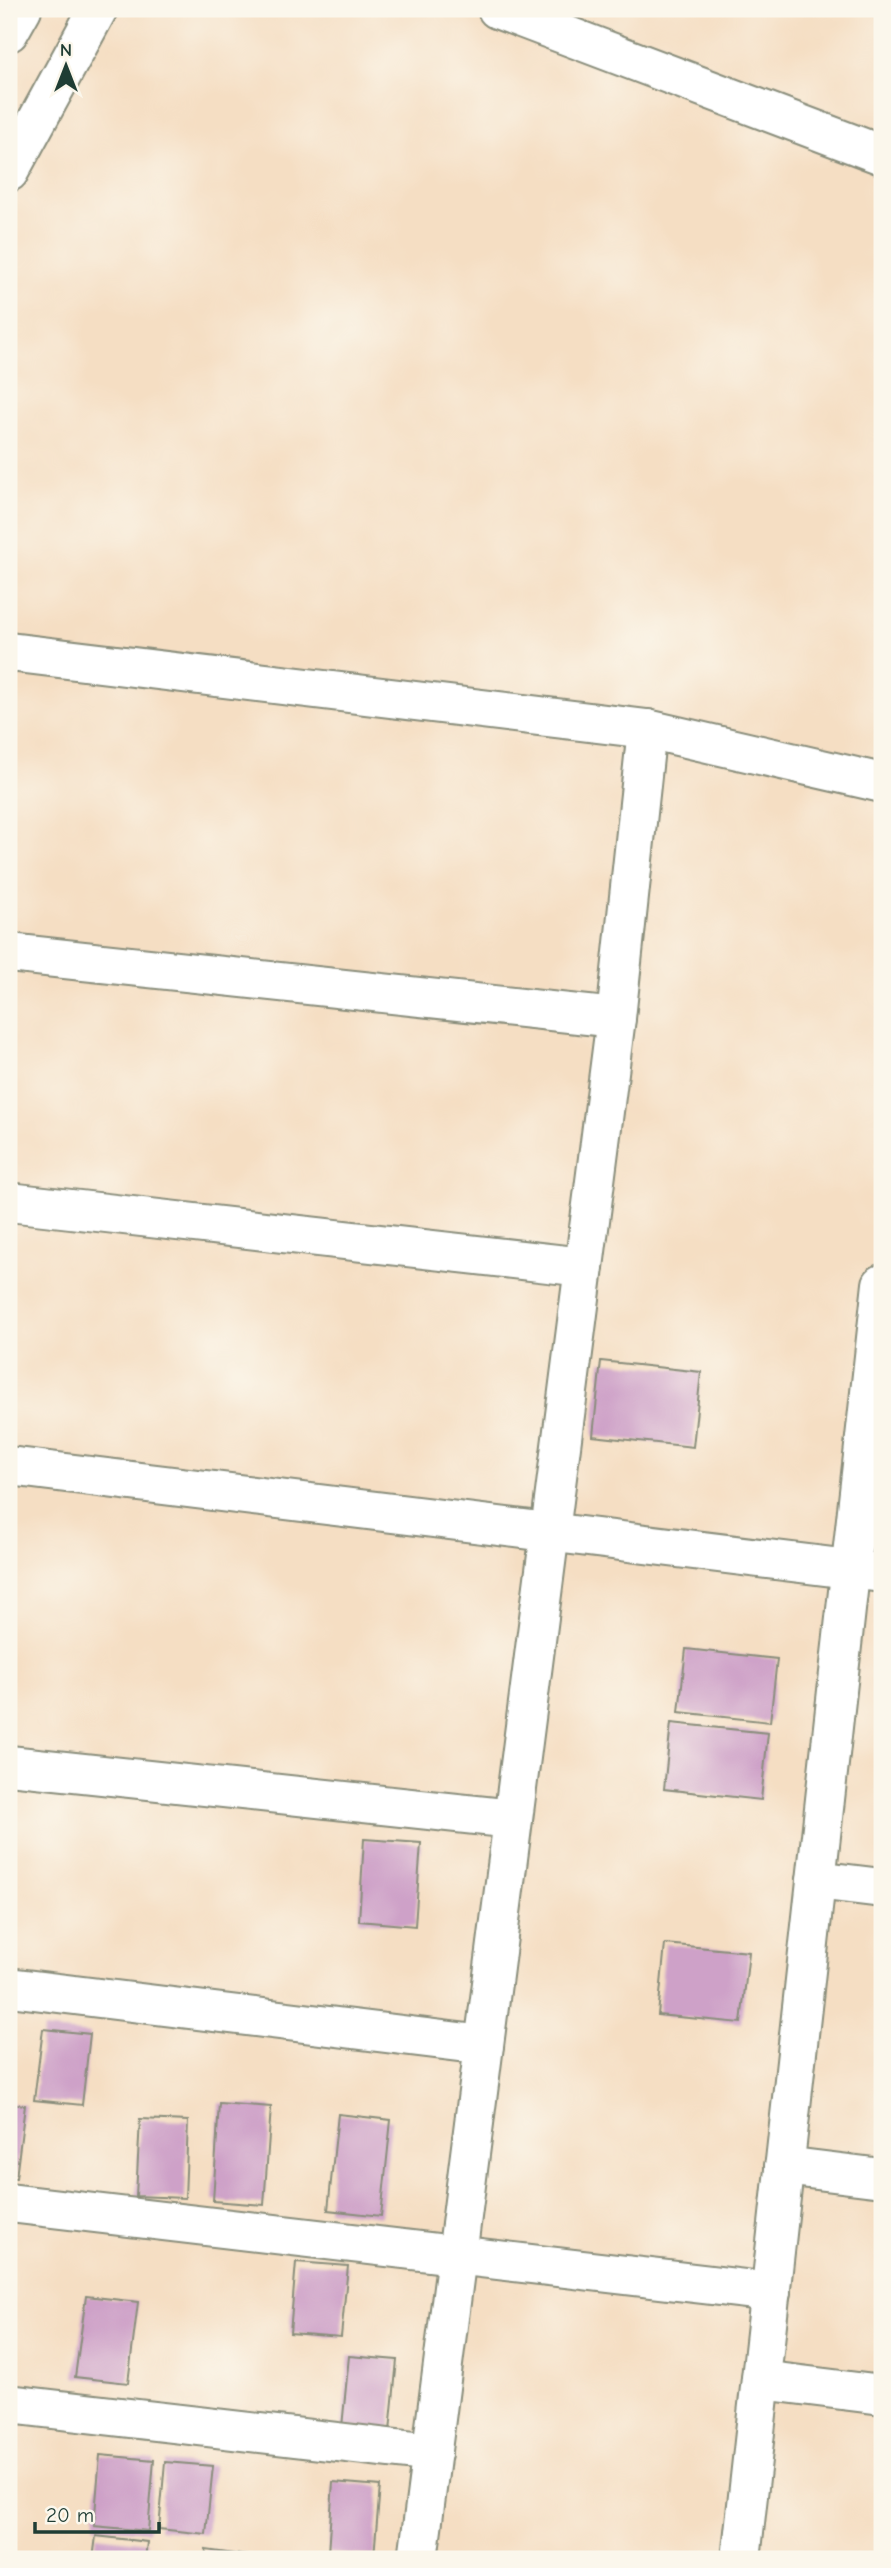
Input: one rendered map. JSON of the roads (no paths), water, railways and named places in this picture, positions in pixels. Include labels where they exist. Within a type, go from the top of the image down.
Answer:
[{"type":"street","points":[[9,32],[22,9]]},
{"type":"street","points":[[9,172],[97,9]]},
{"type":"street","points":[[497,9],[882,155]]},
{"type":"street","points":[[9,652],[647,729],[882,783]]},
{"type":"street","points":[[418,2559],[616,1018],[647,729]]},
{"type":"street","points":[[9,953],[616,1018]]},
{"type":"street","points":[[9,1202],[584,1267]]},
{"type":"street","points":[[741,2559],[816,1880],[866,1571],[882,1284]]},
{"type":"street","points":[[9,1466],[866,1571]]},
{"type":"street","points":[[9,1765],[513,1819]]},
{"type":"street","points":[[816,1880],[882,1888]]},
{"type":"street","points":[[9,1987],[484,2046]]},
{"type":"street","points":[[785,2166],[882,2178]]},
{"type":"street","points":[[9,2203],[771,2292]]},
{"type":"street","points":[[761,2380],[882,2395]]},
{"type":"street","points":[[9,2404],[432,2453]]}]
